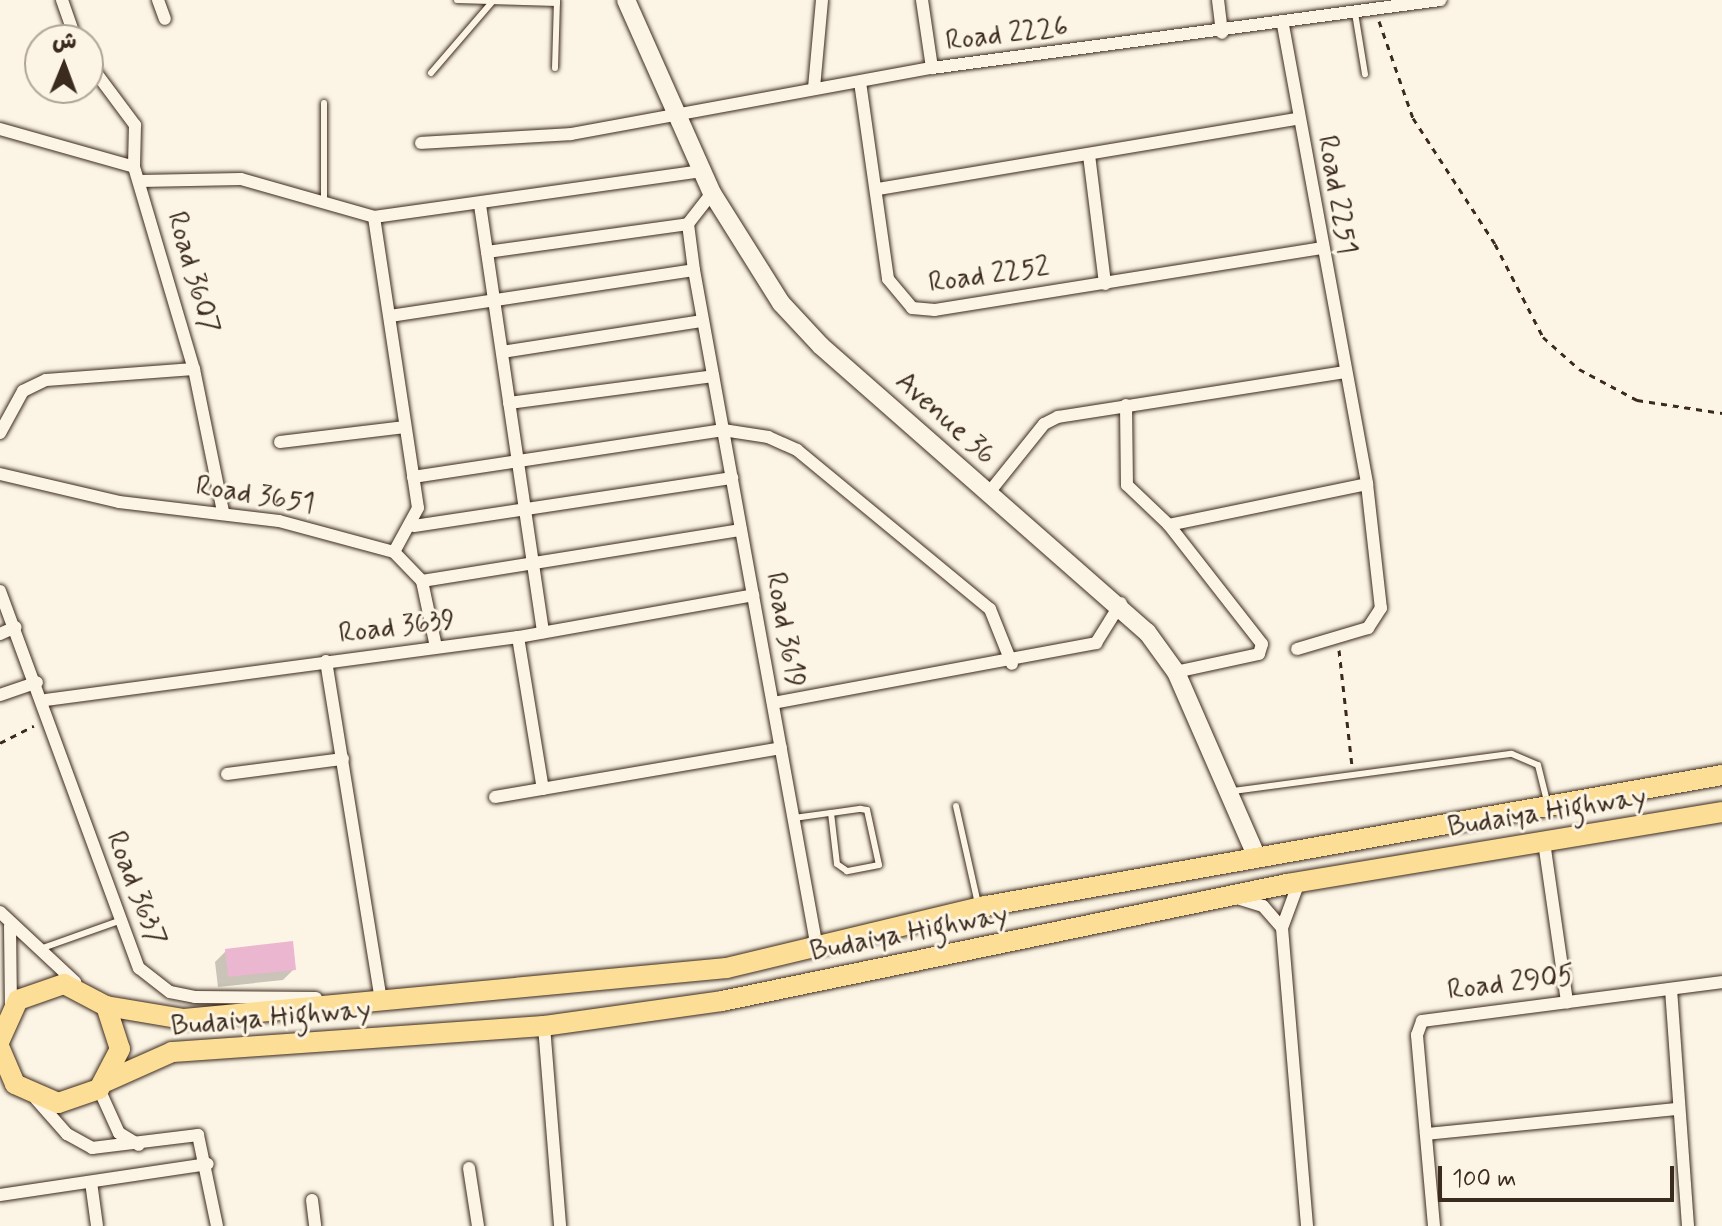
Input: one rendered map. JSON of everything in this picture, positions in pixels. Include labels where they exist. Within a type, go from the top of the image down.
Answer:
[{"type":"main road","name":"Budaiya Highway","points":[[106,1006],[184,1019],[727,968],[979,908],[1547,801],[1722,775]]},
{"type":"main road","name":"Budaiya Highway","points":[[36,1099],[69,1103],[172,1052],[544,1026],[722,1001],[1300,882],[1722,812]]},
{"type":"main road","points":[[3,1024],[52,985],[88,991],[106,1006],[120,1038],[103,1085]]},
{"type":"main road","points":[[0,1048],[8,1084],[36,1099]]},
{"type":"street","points":[[62,0],[70,24]]},
{"type":"street","points":[[158,0],[165,19]]},
{"type":"street","name":"Avenue 36","points":[[626,0],[712,193],[781,303],[821,346],[987,495],[1121,603],[1176,672],[1256,855]]},
{"type":"street","points":[[814,88],[822,0]]},
{"type":"street","points":[[922,0],[932,68]]},
{"type":"street","points":[[1218,0],[1222,33]]},
{"type":"street","name":"Road 2226","points":[[421,143],[571,134],[677,110],[932,68],[1283,25],[1440,0]]},
{"type":"street","name":"Road 2251","points":[[1283,25],[1320,248],[1367,484],[1381,608],[1368,628],[1297,649]]},
{"type":"street","name":"Road 3607","points":[[104,80],[130,110],[134,167],[194,369],[223,512]]},
{"type":"street","name":"Road 2252","points":[[860,82],[878,189],[888,279],[912,308],[1105,284],[1320,248]]},
{"type":"street","points":[[878,189],[1298,119]]},
{"type":"street","points":[[0,129],[134,167]]},
{"type":"street","points":[[1089,155],[1105,284]]},
{"type":"street","points":[[140,181],[241,179],[374,217],[480,205],[702,171]]},
{"type":"street","points":[[487,252],[688,224],[712,193]]},
{"type":"street","points":[[480,205],[543,632]]},
{"type":"street","points":[[374,217],[413,477],[414,526],[394,552],[422,581],[436,647]]},
{"type":"street","name":"Road 3619","points":[[688,224],[817,948]]},
{"type":"street","points":[[390,316],[694,270]]},
{"type":"street","points":[[502,352],[703,321]]},
{"type":"street","points":[[0,433],[23,391],[46,380],[194,369]]},
{"type":"street","points":[[987,495],[1044,424],[1126,405],[1345,372]]},
{"type":"street","points":[[509,403],[713,376]]},
{"type":"street","points":[[1126,405],[1127,485],[1169,525],[1259,635],[1259,654],[1176,672]]},
{"type":"street","points":[[280,442],[405,427]]},
{"type":"street","points":[[413,477],[517,456],[723,430],[797,450],[990,609],[1012,664]]},
{"type":"street","name":"Road 3651","points":[[0,474],[119,502],[223,512],[394,552]]},
{"type":"street","points":[[414,526],[732,478]]},
{"type":"street","points":[[1169,525],[1367,484]]},
{"type":"street","points":[[422,581],[741,530]]},
{"type":"street","name":"Road 3637","points":[[0,591],[46,700],[116,922],[139,968],[170,992],[381,1001]]},
{"type":"street","name":"Road 3639","points":[[46,700],[518,637],[753,595]]},
{"type":"street","points":[[773,703],[1012,664],[1096,643],[1121,603]]},
{"type":"street","points":[[0,634],[16,627]]},
{"type":"street","points":[[518,637],[543,789]]},
{"type":"street","points":[[326,661],[381,1001]]},
{"type":"street","points":[[0,695],[37,682]]},
{"type":"street","points":[[495,797],[781,748]]},
{"type":"street","points":[[227,774],[343,759]]},
{"type":"street","points":[[1544,842],[1567,1002]]},
{"type":"street","points":[[1300,882],[1282,928],[1307,1226]]},
{"type":"street","points":[[1227,898],[1263,906],[1282,928]]},
{"type":"street","points":[[0,912],[36,950],[88,991]]},
{"type":"street","points":[[3,1024],[10,926]]},
{"type":"street","name":"Road 2905","points":[[1434,1226],[1417,1035],[1422,1021],[1722,982]]},
{"type":"street","points":[[1671,989],[1688,1226]]},
{"type":"street","points":[[544,1026],[560,1226]]},
{"type":"street","points":[[103,1085],[119,1133],[139,1145]]},
{"type":"street","points":[[36,1099],[67,1134],[92,1148],[139,1145],[194,1133],[208,1164],[217,1226]]},
{"type":"street","points":[[1426,1134],[1678,1109]]},
{"type":"street","points":[[0,1195],[208,1164]]},
{"type":"street","points":[[469,1168],[478,1226]]},
{"type":"street","points":[[91,1182],[97,1226]]},
{"type":"street","points":[[312,1200],[315,1226]]},
{"type":"lane","points":[[457,0],[557,1],[555,68]]},
{"type":"lane","points":[[431,73],[492,2]]},
{"type":"lane","points":[[1355,13],[1365,74]]},
{"type":"lane","points":[[324,103],[324,201]]},
{"type":"lane","points":[[1230,791],[1527,755],[1538,765],[1547,801]]},
{"type":"lane","points":[[956,806],[979,908]]},
{"type":"lane","points":[[794,818],[831,813],[861,809],[873,817],[879,865],[847,871],[837,864],[831,813]]},
{"type":"lane","points":[[36,950],[116,922]]},
{"type":"path","points":[[1375,10],[1418,128],[1495,244],[1543,337],[1579,369],[1637,400],[1722,413]]},
{"type":"path","points":[[1338,638],[1353,774]]},
{"type":"path","points":[[0,743],[51,717]]},
{"type":"building","points":[[293,941],[296,970],[228,977],[225,949]]}]
